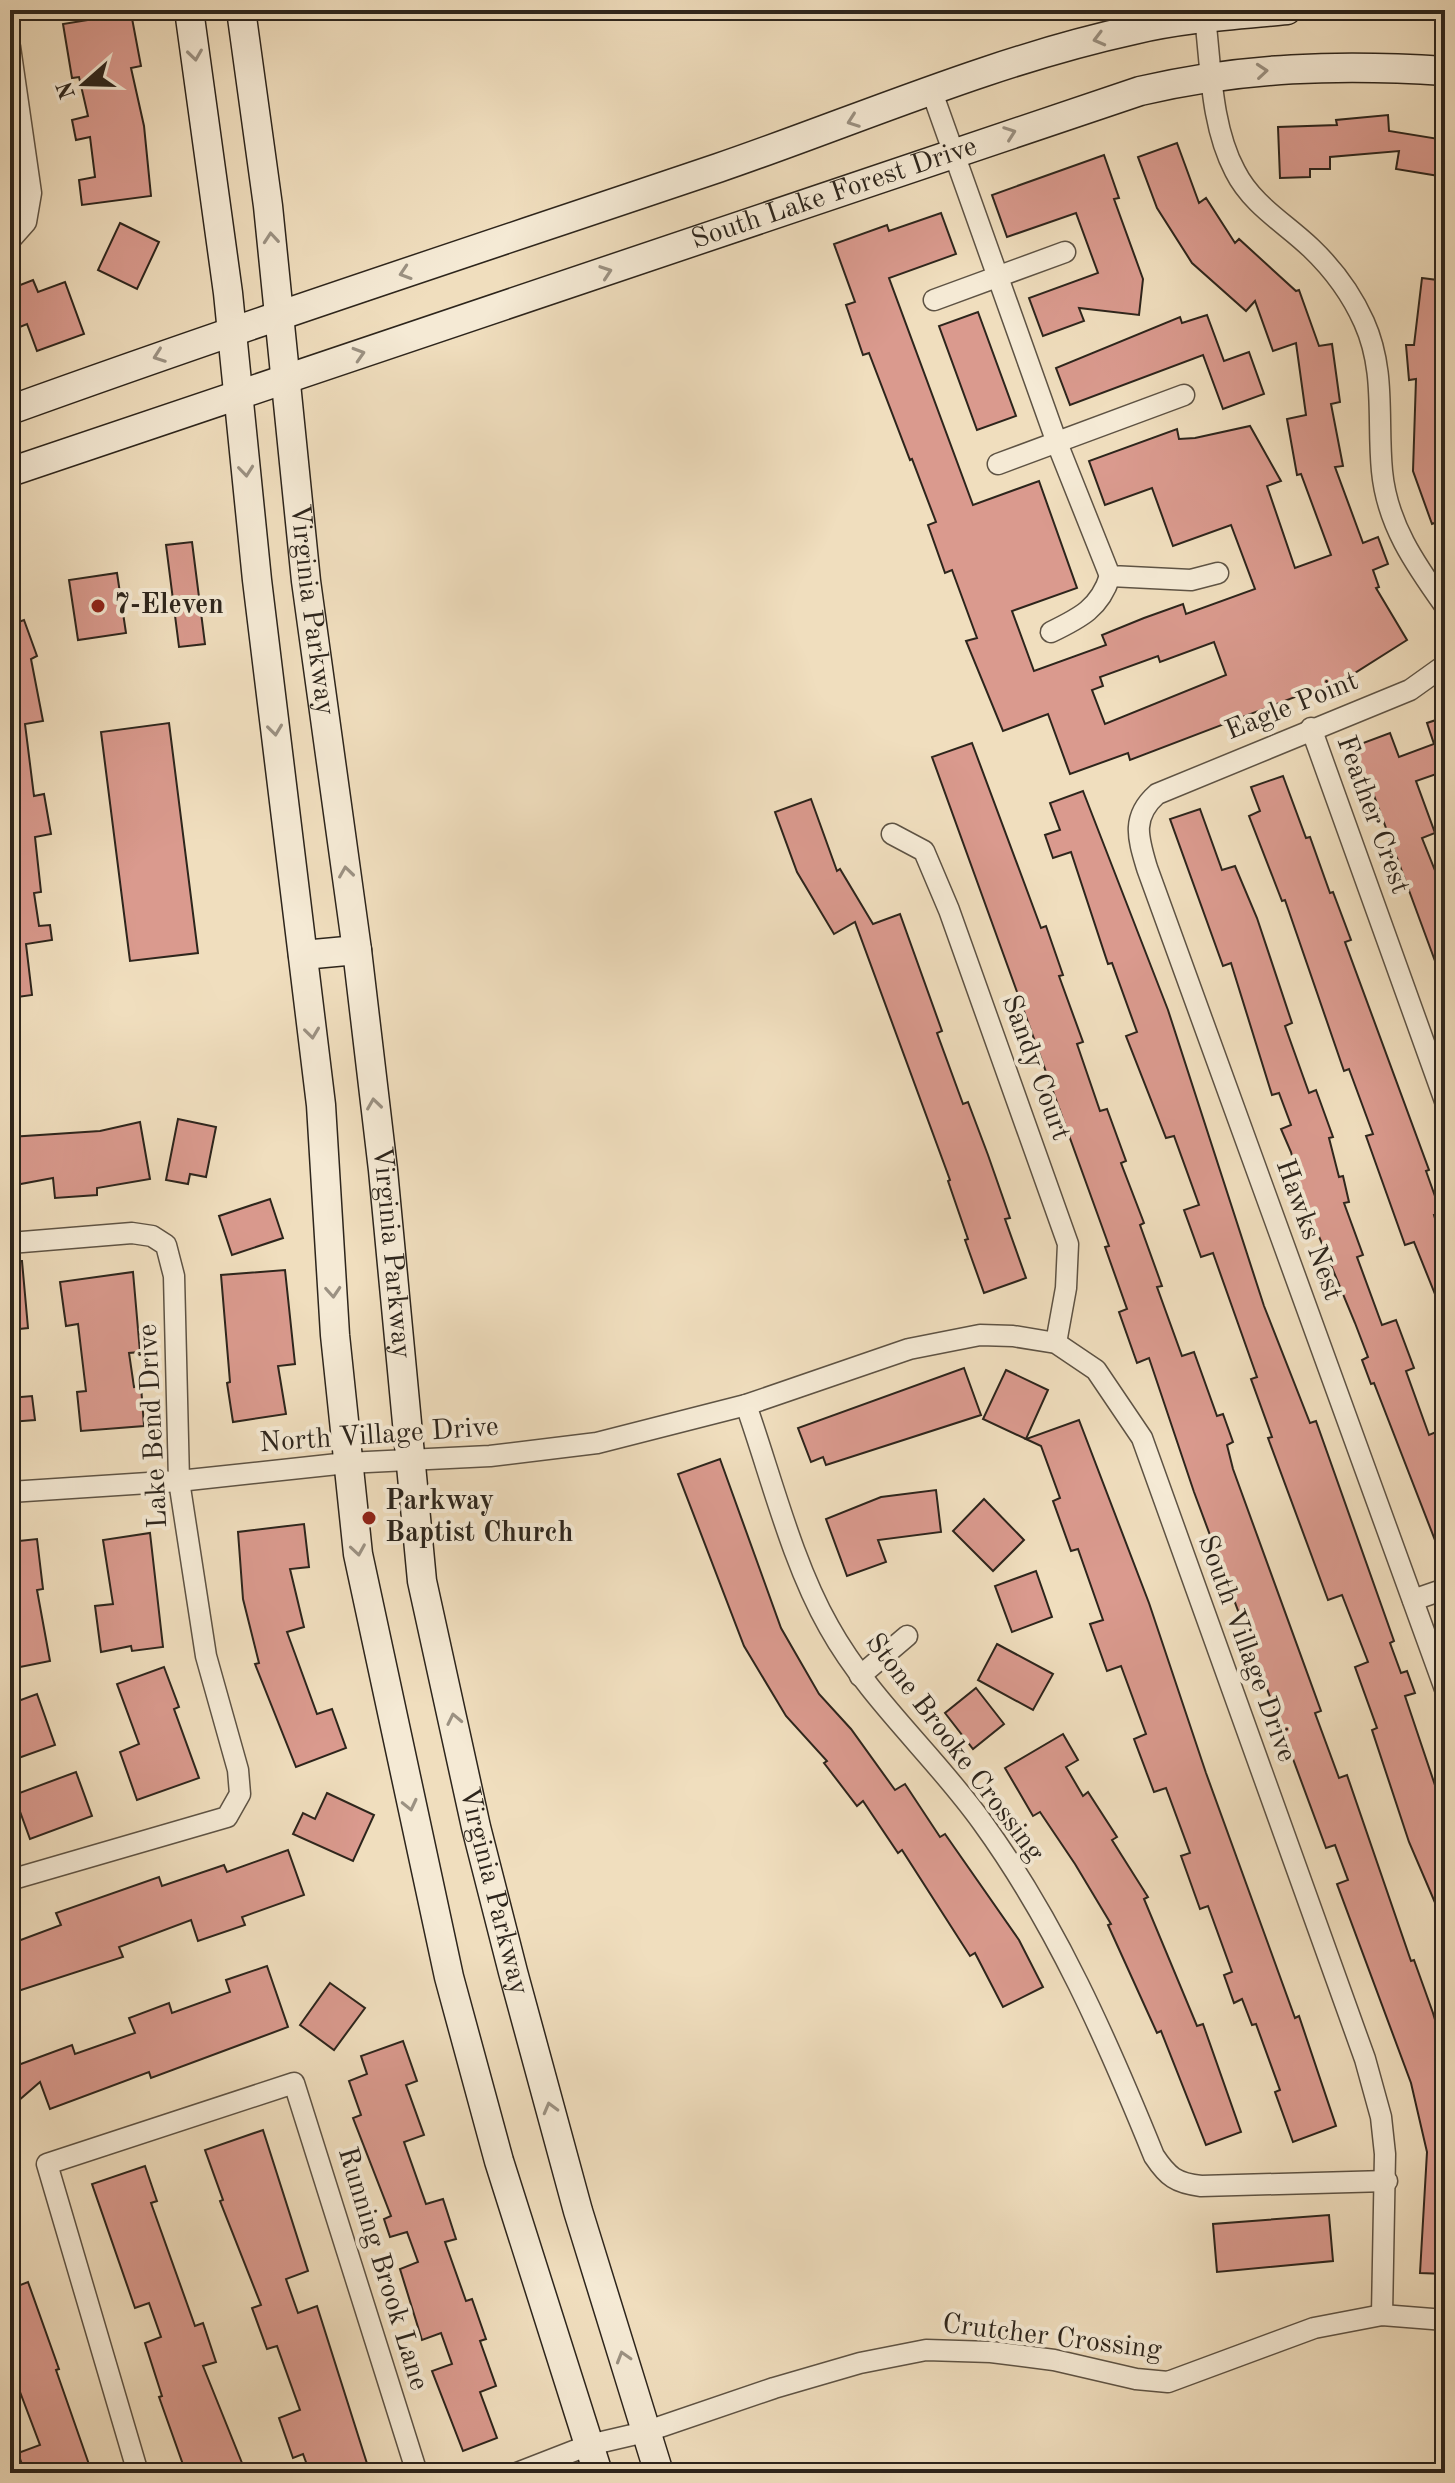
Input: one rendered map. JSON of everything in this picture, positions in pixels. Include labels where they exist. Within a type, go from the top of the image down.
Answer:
[{"type":"main road","name":"Virginia Parkway","points":[[189,10],[232,330],[321,1105],[347,1463],[358,1554],[449,1977],[499,2161],[598,2473]]},
{"type":"main road","name":"Virginia Parkway","points":[[241,10],[306,581],[357,950],[383,1170],[408,1460],[422,1581],[476,1827],[578,2211],[659,2473]]},
{"type":"main road","points":[[10,410],[232,330],[1080,44],[1205,17],[1287,10]]},
{"type":"main road","name":"South Lake Forest Drive","points":[[10,472],[1140,91],[1212,75],[1326,66],[1445,71]]},
{"type":"main road","points":[[303,955],[357,950]]},
{"type":"street","points":[[1205,17],[1226,149],[1236,173],[1282,226],[1310,247],[1342,281],[1364,322],[1379,370],[1382,471],[1389,503],[1398,534],[1445,606]]},
{"type":"street","points":[[10,47],[31,193],[26,222],[10,240]]},
{"type":"street","points":[[932,92],[1057,443],[1110,576],[1104,596],[1085,616],[1051,632]]},
{"type":"street","points":[[934,300],[1065,252]]},
{"type":"street","points":[[998,464],[1184,395]]},
{"type":"street","points":[[1110,576],[1191,580],[1218,573]]},
{"type":"street","name":"Eagle Point","points":[[1157,794],[1311,728],[1410,690],[1445,665]]},
{"type":"street","name":"Feather Crest","points":[[1311,728],[1445,1101]]},
{"type":"street","name":"Hawks Nest","points":[[1157,794],[1144,806],[1137,824],[1147,868],[1445,1689]]},
{"type":"street","name":"Sandy Court","points":[[892,834],[924,851],[949,910],[1068,1244],[1066,1288],[1056,1343]]},
{"type":"street","name":"Lake Bend Drive","points":[[10,1243],[132,1233],[152,1236],[166,1245],[174,1276],[179,1481],[206,1656],[238,1770],[240,1794],[236,1806],[227,1817],[210,1824],[10,1880]]},
{"type":"street","name":"South Village Drive","points":[[746,1405],[921,1346],[980,1335],[1013,1336],[1056,1343],[1096,1370],[1142,1438],[1365,2059],[1381,2117],[1387,2181],[1382,2315]]},
{"type":"street","name":"North Village Drive","points":[[10,1492],[179,1481],[347,1463],[490,1456],[597,1443],[746,1405]]},
{"type":"street","name":"Stone Brooke Crossing","points":[[746,1405],[800,1560],[827,1625],[860,1676],[982,1822],[1055,1933],[1154,2156],[1168,2177],[1181,2184],[1201,2186],[1387,2181]]},
{"type":"street","points":[[1413,1600],[1445,1589]]},
{"type":"street","points":[[860,1676],[907,1636]]},
{"type":"street","name":"Running Brook Lane","points":[[138,2473],[47,2164],[294,2083],[417,2473]]},
{"type":"street","name":"Crutcher Crossing","points":[[517,2473],[589,2445],[645,2432],[815,2376],[926,2350],[991,2352],[1054,2360],[1136,2379],[1168,2382],[1314,2328],[1382,2315],[1445,2320]]},
{"type":"building","points":[[131,13],[141,66],[131,68],[144,126],[151,196],[82,205],[79,180],[95,177],[90,137],[76,140],[72,120],[88,116],[79,77],[72,78],[63,24]]},
{"type":"building","points":[[1388,115],[1389,131],[1445,140],[1445,177],[1396,169],[1399,151],[1330,157],[1330,169],[1310,169],[1310,177],[1280,178],[1278,127],[1337,125],[1336,120]]},
{"type":"building","points":[[1177,143],[1199,203],[1206,198],[1235,243],[1239,239],[1296,291],[1299,290],[1319,346],[1332,344],[1340,402],[1331,404],[1343,466],[1335,467],[1363,543],[1378,537],[1388,564],[1373,570],[1379,587],[1376,588],[1407,640],[1350,676],[1130,760],[1128,753],[1070,774],[1048,714],[1003,731],[966,641],[977,638],[952,570],[945,573],[928,525],[936,522],[869,353],[863,355],[846,305],[855,302],[834,244],[887,225],[889,231],[941,213],[956,254],[889,278],[973,505],[1039,481],[1077,588],[1012,611],[1034,671],[1106,645],[1102,635],[1144,618],[1183,604],[1186,614],[1255,589],[1231,525],[1173,546],[1152,488],[1105,505],[1089,461],[1177,429],[1179,439],[1250,426],[1281,481],[1267,486],[1295,568],[1331,555],[1301,474],[1297,475],[1287,419],[1306,415],[1296,343],[1273,351],[1255,301],[1246,311],[1192,263],[1157,208],[1138,157]],"holes":[[[1214,642],[1226,675],[1105,724],[1092,690],[1103,686],[1100,677],[1158,656],[1160,662]]]},
{"type":"building","points":[[1104,155],[1119,198],[1114,199],[1143,279],[1139,315],[1079,308],[1084,321],[1043,336],[1029,298],[1098,273],[1076,213],[1007,237],[992,195]]},
{"type":"building","points":[[120,223],[159,242],[137,289],[98,270]]},
{"type":"building","points":[[1422,278],[1445,281],[1445,519],[1432,524],[1413,471],[1416,379],[1409,380],[1406,345],[1414,345]]},
{"type":"building","points":[[33,280],[38,292],[65,282],[84,334],[37,351],[27,324],[10,331],[10,289]]},
{"type":"building","points":[[978,312],[1016,416],[977,430],[939,326]]},
{"type":"building","points":[[1207,315],[1224,361],[1249,352],[1264,394],[1223,409],[1203,355],[1070,405],[1056,368],[1180,317],[1182,323]]},
{"type":"building","name":"7-Eleven","points":[[192,542],[205,644],[179,647],[166,545]]},
{"type":"building","name":"7-Eleven","points":[[117,573],[126,633],[78,640],[69,580]]},
{"type":"building","points":[[24,620],[37,656],[31,659],[43,721],[25,724],[34,796],[44,794],[51,834],[35,837],[41,892],[34,893],[39,926],[50,925],[52,940],[26,944],[32,995],[10,998],[10,625]]},
{"type":"building","points":[[1445,717],[1445,771],[1416,781],[1435,833],[1422,838],[1436,873],[1445,869],[1442,980],[1369,782],[1361,785],[1347,749],[1390,733],[1399,757],[1434,744],[1427,723]]},
{"type":"building","points":[[169,723],[198,953],[130,961],[101,732]]},
{"type":"building","points":[[972,743],[1041,928],[1046,926],[1063,975],[1059,976],[1083,1042],[1077,1044],[1100,1111],[1107,1109],[1126,1161],[1121,1163],[1144,1223],[1140,1225],[1162,1286],[1157,1287],[1182,1356],[1194,1352],[1217,1416],[1223,1414],[1233,1442],[1227,1445],[1233,1469],[1321,1711],[1315,1713],[1339,1778],[1347,1775],[1411,1961],[1414,1960],[1433,2013],[1445,2054],[1445,2274],[1420,2273],[1427,2152],[1411,2083],[1337,1884],[1348,1880],[1335,1845],[1326,1848],[1194,1492],[1149,1358],[1137,1363],[1119,1312],[1127,1309],[1105,1247],[1109,1246],[932,757]]},
{"type":"building","points":[[1283,776],[1306,838],[1310,837],[1351,940],[1345,942],[1429,1170],[1426,1171],[1441,1213],[1434,1215],[1445,1253],[1445,1319],[1414,1242],[1405,1245],[1366,1136],[1373,1134],[1349,1069],[1344,1071],[1285,900],[1282,901],[1249,816],[1260,811],[1251,787]]},
{"type":"building","points":[[1083,791],[1168,1010],[1264,1306],[1310,1423],[1316,1421],[1394,1641],[1390,1643],[1401,1673],[1407,1671],[1415,1693],[1405,1696],[1445,1815],[1445,1926],[1409,1842],[1372,1730],[1377,1728],[1355,1667],[1368,1662],[1342,1595],[1328,1600],[1268,1438],[1272,1437],[1251,1379],[1257,1377],[1213,1253],[1201,1257],[1184,1210],[1199,1205],[1174,1136],[1166,1138],[1126,1036],[1137,1032],[1112,963],[1108,964],[1071,852],[1053,858],[1045,835],[1060,830],[1050,803]]},
{"type":"building","points":[[811,799],[837,871],[840,869],[873,924],[900,914],[942,1031],[937,1033],[963,1104],[968,1102],[1010,1218],[1005,1219],[1026,1278],[984,1293],[965,1240],[968,1239],[950,1180],[855,922],[834,934],[797,872],[775,812]]},
{"type":"building","points":[[1200,809],[1222,870],[1235,866],[1257,918],[1292,1023],[1285,1026],[1309,1093],[1316,1090],[1333,1137],[1329,1138],[1349,1202],[1344,1203],[1363,1255],[1357,1257],[1382,1325],[1396,1320],[1414,1368],[1406,1371],[1429,1435],[1436,1432],[1445,1456],[1445,1566],[1374,1383],[1371,1384],[1362,1360],[1368,1357],[1303,1198],[1291,1152],[1281,1129],[1291,1125],[1279,1093],[1272,1095],[1231,963],[1223,966],[1170,819]]},
{"type":"building","points":[[178,1119],[216,1127],[206,1177],[190,1174],[188,1184],[166,1180]]},
{"type":"building","points":[[140,1122],[150,1179],[97,1188],[97,1195],[55,1198],[53,1178],[10,1186],[10,1137],[100,1131]]},
{"type":"building","points":[[270,1199],[283,1238],[232,1255],[219,1216]]},
{"type":"building","points":[[10,1261],[22,1261],[28,1328],[10,1330]]},
{"type":"building","points":[[285,1270],[295,1364],[278,1366],[286,1414],[233,1422],[227,1383],[230,1382],[221,1275]]},
{"type":"building","points":[[133,1272],[140,1352],[129,1353],[134,1387],[141,1386],[144,1426],[81,1431],[77,1392],[86,1391],[78,1324],[66,1326],[60,1282]]},
{"type":"building","points":[[964,1368],[981,1415],[826,1465],[823,1457],[811,1462],[798,1428]]},
{"type":"building","points":[[1006,1370],[1048,1390],[1026,1439],[983,1419]]},
{"type":"building","points":[[32,1396],[35,1420],[10,1422],[10,1398]]},
{"type":"building","points":[[1079,1420],[1149,1603],[1206,1773],[1295,2018],[1299,2016],[1336,2126],[1293,2142],[1275,2092],[1280,2090],[1256,2024],[1252,2025],[1242,1999],[1234,2003],[1224,1975],[1232,1972],[1208,1906],[1200,1909],[1181,1856],[1190,1853],[1166,1788],[1154,1792],[1134,1739],[1146,1734],[1121,1666],[1107,1671],[1090,1624],[1103,1620],[1078,1549],[1071,1551],[1053,1501],[1060,1498],[1041,1446],[1026,1439]]},
{"type":"building","points":[[720,1459],[781,1628],[819,1694],[851,1729],[895,1790],[905,1784],[940,1837],[945,1834],[1019,1940],[1043,1987],[1003,2007],[975,1953],[970,1956],[902,1850],[898,1853],[863,1801],[857,1806],[824,1763],[827,1761],[786,1716],[744,1646],[678,1474]]},
{"type":"building","points":[[936,1490],[941,1532],[878,1540],[886,1562],[847,1576],[826,1519],[881,1497]]},
{"type":"building","points":[[984,1499],[1024,1540],[993,1571],[953,1531]]},
{"type":"building","points":[[304,1524],[309,1567],[290,1569],[304,1627],[287,1632],[317,1714],[332,1709],[346,1748],[296,1767],[255,1664],[259,1663],[243,1599],[238,1532]]},
{"type":"building","points":[[150,1533],[163,1647],[132,1651],[131,1646],[101,1652],[95,1606],[113,1604],[103,1540]]},
{"type":"building","points":[[37,1539],[43,1589],[37,1590],[50,1661],[10,1669],[10,1542]]},
{"type":"building","points":[[1036,1571],[1052,1617],[1012,1632],[995,1586]]},
{"type":"building","points":[[997,1644],[1053,1674],[1033,1710],[978,1680]]},
{"type":"building","points":[[164,1667],[179,1707],[174,1709],[199,1778],[137,1800],[120,1752],[139,1744],[117,1684]]},
{"type":"building","points":[[976,1688],[1004,1724],[973,1749],[945,1713]]},
{"type":"building","points":[[37,1694],[55,1745],[10,1761],[10,1704]]},
{"type":"building","points":[[1063,1734],[1078,1760],[1066,1767],[1083,1796],[1088,1792],[1117,1837],[1112,1840],[1148,1897],[1144,1899],[1197,2026],[1203,2024],[1241,2132],[1206,2145],[1161,2031],[1157,2033],[1108,1925],[1111,1924],[1040,1812],[1033,1816],[1005,1768]]},
{"type":"building","points":[[76,1772],[92,1816],[30,1839],[14,1795]]},
{"type":"building","points":[[327,1793],[374,1815],[353,1861],[293,1834],[303,1813],[315,1819]]},
{"type":"building","points":[[288,1850],[304,1895],[242,1917],[245,1925],[198,1941],[191,1920],[119,1947],[123,1957],[18,1991],[10,1971],[10,1944],[61,1925],[56,1913],[159,1877],[162,1886],[224,1865],[227,1872]]},
{"type":"building","points":[[267,1966],[288,2027],[151,2078],[149,2072],[50,2109],[40,2082],[10,2108],[10,2068],[72,2045],[75,2054],[135,2033],[129,2018],[169,2003],[172,2013],[230,1992],[226,1980]]},
{"type":"building","points":[[330,1983],[365,2008],[334,2050],[300,2025]]},
{"type":"building","points":[[403,2041],[417,2081],[406,2085],[424,2135],[404,2142],[426,2204],[443,2199],[456,2239],[445,2242],[466,2301],[472,2299],[486,2339],[480,2341],[496,2386],[480,2392],[497,2438],[463,2451],[432,2371],[452,2364],[441,2333],[422,2340],[400,2269],[418,2262],[407,2232],[390,2237],[384,2219],[391,2216],[353,2118],[361,2115],[349,2081],[367,2074],[361,2056]]},
{"type":"building","points":[[263,2130],[308,2271],[286,2279],[298,2313],[317,2306],[370,2473],[310,2473],[303,2454],[293,2458],[279,2418],[300,2410],[277,2346],[267,2349],[252,2308],[261,2305],[220,2201],[223,2200],[205,2150]]},
{"type":"building","points":[[145,2166],[157,2201],[151,2203],[195,2326],[203,2323],[216,2362],[203,2366],[246,2473],[186,2473],[159,2397],[162,2396],[145,2343],[161,2337],[149,2303],[135,2308],[92,2184]]},
{"type":"building","points":[[1329,2215],[1333,2261],[1217,2272],[1213,2224]]},
{"type":"building","points":[[28,2282],[92,2473],[25,2473],[18,2453],[40,2445],[17,2384],[10,2387],[10,2289]]},
{"type":"place","name":"7-Eleven","points":[[98,606]]},
{"type":"place","name":"Parkway Baptist Church","points":[[369,1518]]}]
